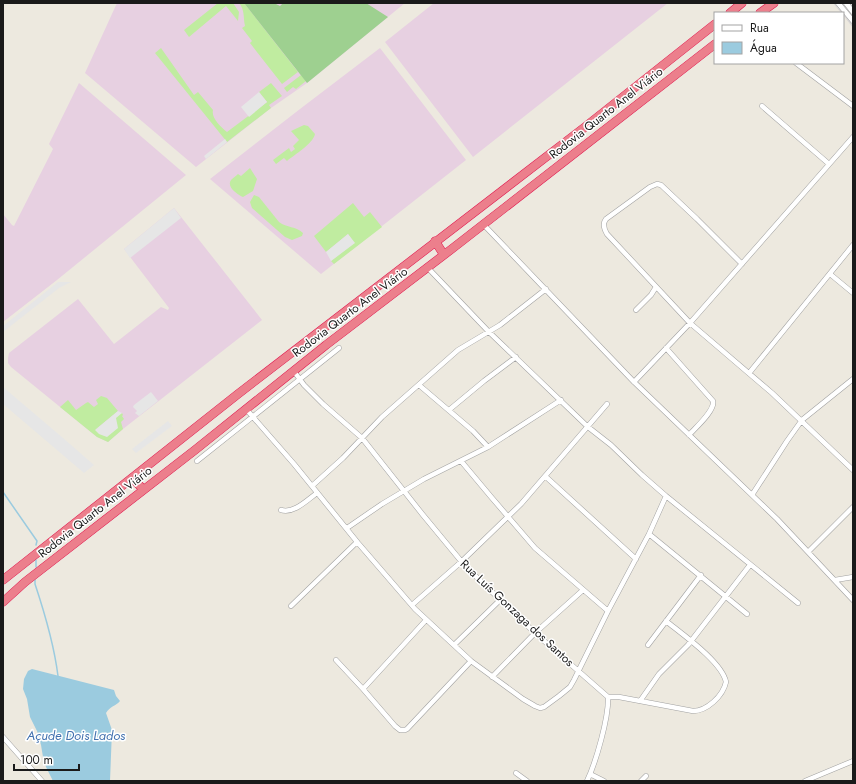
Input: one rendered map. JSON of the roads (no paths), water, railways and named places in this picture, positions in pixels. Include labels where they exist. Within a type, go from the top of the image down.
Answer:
[{"type":"highway","points":[[731,12],[742,3]]},
{"type":"highway","points":[[761,12],[774,3]]},
{"type":"highway","name":"Rodovia Quarto Anel Viário","points":[[3,580],[299,347],[714,25]]},
{"type":"highway","name":"Rodovia Quarto Anel Viário","points":[[3,602],[25,582],[308,359],[428,268],[714,45]]},
{"type":"highway","points":[[469,215],[484,224]]},
{"type":"highway","points":[[435,241],[444,255]]},
{"type":"highway","points":[[299,347],[308,359]]},
{"type":"highway","points":[[132,478],[143,489]]},
{"type":"street","points":[[838,3],[853,21]]},
{"type":"street","points":[[846,3],[853,12]]},
{"type":"street","points":[[797,64],[853,106]]},
{"type":"street","points":[[762,106],[829,164]]},
{"type":"street","points":[[634,382],[690,323],[853,138]]},
{"type":"street","points":[[742,264],[665,188],[660,185],[654,185],[606,219],[604,226],[607,234],[690,323],[750,372],[853,470]]},
{"type":"street","points":[[484,224],[634,382],[809,551],[853,600]]},
{"type":"street","points":[[750,372],[853,245]]},
{"type":"street","points":[[428,268],[489,332],[631,465],[666,496],[798,603]]},
{"type":"street","points":[[830,274],[853,293]]},
{"type":"street","points":[[636,310],[652,295],[656,287]]},
{"type":"street","points":[[312,486],[343,458],[382,417],[458,350],[489,332],[515,314],[546,289]]},
{"type":"street","points":[[197,461],[339,348]]},
{"type":"street","points":[[666,348],[713,401],[714,405],[711,411],[688,435]]},
{"type":"street","points":[[449,410],[516,357]]},
{"type":"street","name":"Rua Luís Gonzaga dos Santos","points":[[294,370],[322,404],[362,438],[461,562],[535,633],[608,697]]},
{"type":"street","points":[[752,495],[802,420],[853,379]]},
{"type":"street","points":[[419,385],[479,436],[488,447]]},
{"type":"street","points":[[346,528],[404,491],[488,447],[560,400]]},
{"type":"street","points":[[412,605],[461,562],[521,504],[607,404]]},
{"type":"street","points":[[246,409],[318,493],[357,542],[426,620],[470,661],[530,703],[540,708],[555,700],[570,687],[649,534],[666,496]]},
{"type":"street","points":[[461,461],[535,548],[608,611]]},
{"type":"street","points":[[545,476],[636,559]]},
{"type":"street","points":[[281,510],[286,512],[292,510],[318,493]]},
{"type":"street","points":[[809,551],[853,507]]},
{"type":"street","points":[[649,534],[747,614]]},
{"type":"street","points":[[291,606],[357,542]]},
{"type":"street","points":[[640,701],[662,671],[691,642],[750,565]]},
{"type":"street","points":[[648,645],[700,575]]},
{"type":"street","points":[[835,580],[853,577]]},
{"type":"street","points":[[492,677],[535,633],[582,590]]},
{"type":"street","points":[[454,645],[500,600]]},
{"type":"street","points":[[363,689],[426,620]]},
{"type":"street","points":[[587,781],[602,735],[608,697],[619,697],[688,711],[698,711],[719,696],[726,682],[717,665],[666,621]]},
{"type":"street","points":[[336,660],[397,728],[405,730],[470,661]]},
{"type":"street","points":[[3,737],[42,781]]},
{"type":"street","points":[[805,781],[853,761]]},
{"type":"street","points":[[516,773],[527,781]]},
{"type":"street","points":[[590,774],[604,781]]},
{"type":"street","points":[[641,781],[646,776]]},
{"type":"water","name":"Açude Dois Lados","points":[[32,669],[114,690],[120,701],[106,713],[112,730],[110,781],[53,781],[46,767],[37,731],[30,717],[27,699],[23,689],[24,679],[28,671]]},
{"type":"waterway","points":[[3,492],[37,541],[36,545]]},
{"type":"waterway","points":[[36,560],[36,567]]},
{"type":"waterway","points":[[35,580],[52,641],[58,676]]}]
